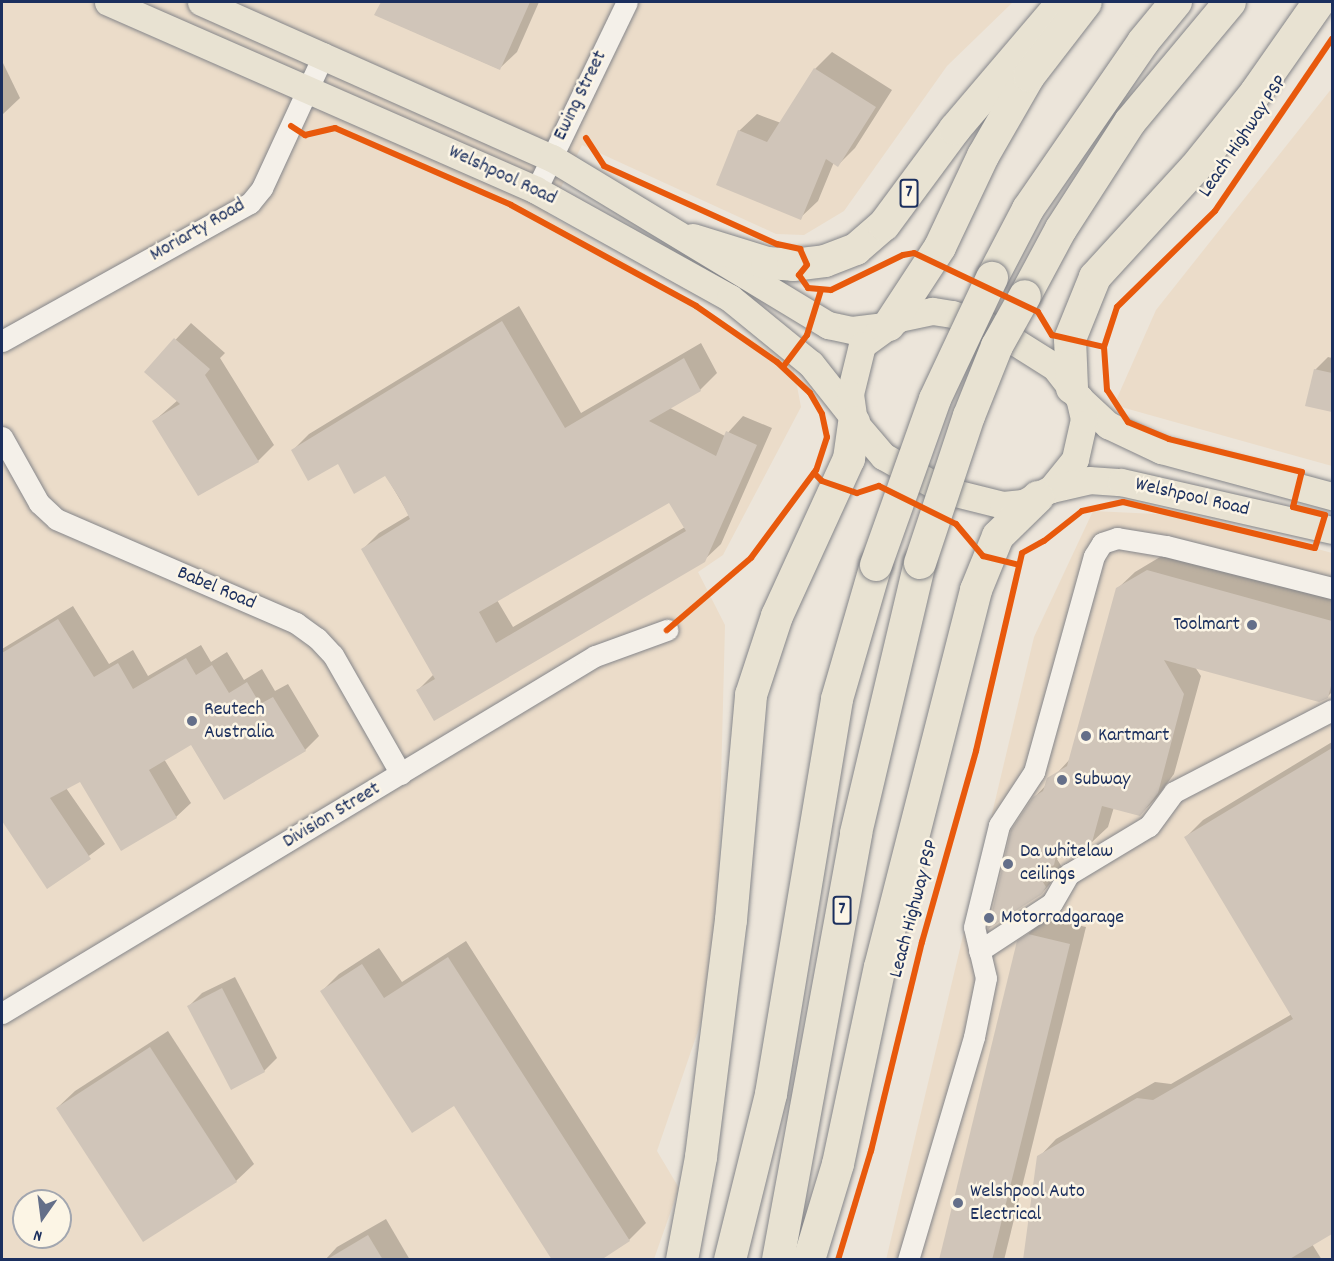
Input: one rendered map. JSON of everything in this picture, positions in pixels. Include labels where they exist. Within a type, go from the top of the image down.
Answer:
[{"type":"highway","name":"7","points":[[693,240],[759,261],[793,265],[825,261],[856,249],[884,225],[977,102],[1063,2]]},
{"type":"highway","points":[[887,326],[940,247],[983,156],[1029,76],[1086,2]]},
{"type":"highway","name":"7","points":[[730,1260],[771,1094],[837,699],[876,565],[935,399],[992,278],[1028,209],[1143,42],[1176,2]]},
{"type":"highway","name":"7","points":[[778,1260],[856,833],[920,563],[969,416],[997,346],[1061,229],[1130,122],[1230,2]]},
{"type":"highway","points":[[1075,393],[1070,339],[1077,313],[1095,277],[1202,159],[1256,92],[1319,2]]},
{"type":"highway","points":[[682,1260],[701,1158],[731,920],[752,695],[777,616],[849,459],[854,420]]},
{"type":"highway","points":[[809,1260],[838,1164],[880,967],[976,590],[999,536],[1045,493]]},
{"type":"main road","name":"Welshpool Road","points":[[108,2],[309,88],[536,190],[730,298],[810,364],[854,420]]},
{"type":"main road","name":"Welshpool Road","points":[[201,2],[324,54],[552,158],[693,240],[828,325],[852,330],[887,326]]},
{"type":"main road","points":[[371,75],[368,90],[374,100],[424,139]]},
{"type":"main road","points":[[932,311],[975,321],[1023,344],[1055,367],[1075,393],[1084,419],[1078,450],[1070,467],[1045,493],[1013,505],[992,504],[943,490],[883,456],[854,420],[850,394],[860,351],[867,340],[887,326],[932,311]]},
{"type":"main road","name":"Welshpool Road","points":[[1075,393],[1108,425],[1161,450],[1332,495]]},
{"type":"main road","name":"Welshpool Road","points":[[1045,493],[1089,480],[1121,482],[1332,530]]},
{"type":"street","name":"Ewing Street","points":[[536,190],[627,2]]},
{"type":"street","name":"Moriarty Road","points":[[2,341],[250,203],[262,188],[324,54]]},
{"type":"street","name":"Babel Road","points":[[2,437],[39,503],[56,519],[296,623],[317,638],[333,655],[402,774]]},
{"type":"street","points":[[908,1260],[974,1037],[986,978],[974,927],[999,825],[1034,772],[1094,556],[1102,543],[1118,538],[1166,546],[1332,588]]},
{"type":"street","name":"Division Street","points":[[2,1014],[595,656],[667,630]]},
{"type":"street","points":[[979,951],[1052,903],[1069,874],[1149,826],[1174,792],[1332,710]]},
{"type":"shaded area","points":[[2,2],[1013,2],[947,66],[844,211],[804,235],[776,234],[582,145],[548,214],[793,365],[801,407],[723,555],[698,572],[725,625],[716,978],[657,1151],[679,1188],[654,1259],[2,1260]]},
{"type":"shaded area","points":[[1332,88],[1332,466],[1114,405],[1156,310]]},
{"type":"shaded area","points":[[1093,511],[1199,516],[1332,553],[1332,1259],[886,1260],[1034,637]]},
{"type":"building","points":[[381,2],[530,2],[500,70],[374,15]]},
{"type":"building","points":[[814,68],[876,107],[838,167],[826,159],[801,220],[716,185],[738,130],[767,142]]},
{"type":"building","points":[[502,321],[565,428],[684,358],[701,391],[649,421],[716,456],[726,431],[757,445],[705,562],[434,721],[416,690],[435,679],[361,549],[410,519],[400,499],[385,476],[354,494],[338,464],[308,481],[291,450]],"holes":[[[669,503],[686,531],[496,643],[479,612]]]},
{"type":"building","points":[[174,338],[210,369],[205,375],[259,462],[198,496],[152,421],[180,404],[144,372]]},
{"type":"building","points":[[1314,369],[1332,373],[1332,412],[1305,406]]},
{"type":"building","points":[[1147,570],[1332,621],[1332,682],[1328,698],[1319,702],[1164,660],[1184,694],[1158,793],[1140,816],[1102,806],[1091,846],[1069,859],[1056,856],[1054,865],[1038,874],[1046,887],[1042,894],[988,929],[1011,830],[1033,797],[1043,791],[1047,778],[1067,766],[1116,588]]},
{"type":"building","points":[[58,619],[94,677],[118,663],[133,689],[186,658],[196,675],[212,665],[229,693],[247,682],[260,704],[273,697],[306,751],[224,800],[191,745],[149,770],[177,818],[121,851],[80,782],[50,798],[91,859],[47,889],[2,821],[2,653]]},
{"type":"building","points":[[1332,748],[1332,1234],[1288,1260],[1023,1260],[1037,1156],[1137,1098],[1153,1100],[1293,1019],[1184,837]]},
{"type":"building","points":[[1028,934],[1070,944],[992,1260],[939,1260],[1017,941]]},
{"type":"building","points":[[448,957],[630,1241],[601,1260],[552,1260],[454,1106],[412,1133],[320,991],[362,964],[384,998]]},
{"type":"building","points":[[222,988],[265,1072],[231,1090],[187,1006]]},
{"type":"building","points":[[150,1047],[237,1182],[143,1242],[56,1108]]},
{"type":"building","points":[[368,1235],[383,1260],[326,1260]]},
{"type":"cycle path","name":"Leach Highway PSP","points":[[838,1260],[871,1151],[922,942],[976,751],[1022,553],[1044,541],[1082,511],[1123,502],[1315,548],[1325,515],[1293,507],[1302,472],[1169,439],[1128,422],[1107,390],[1104,347],[1117,307],[1215,211],[1332,39]]},
{"type":"cycle path","points":[[291,126],[305,135],[335,128],[511,205],[696,306],[777,362],[810,393],[822,414],[827,437],[816,470],[751,558],[667,630]]},
{"type":"cycle path","points":[[586,138],[604,166],[777,244],[800,249],[807,265],[799,275],[808,288],[831,290],[903,255],[914,253],[1038,312],[1052,335],[1104,347]]},
{"type":"cycle path","points":[[783,367],[807,335],[821,290]]},
{"type":"cycle path","points":[[814,473],[822,481],[857,493],[879,486],[956,524],[983,556],[1018,565]]},
{"type":"place","name":"Toolmart","points":[[1252,625]]},
{"type":"place","name":"Reutech Australia","points":[[192,721]]},
{"type":"place","name":"Kartmart","points":[[1086,736]]},
{"type":"place","name":"Subway","points":[[1062,780]]},
{"type":"place","name":"Da whitelaw ceilings","points":[[1008,864]]},
{"type":"place","name":"Motorradgarage","points":[[989,918]]},
{"type":"place","name":"Welshpool Auto Electrical","points":[[958,1203]]}]
